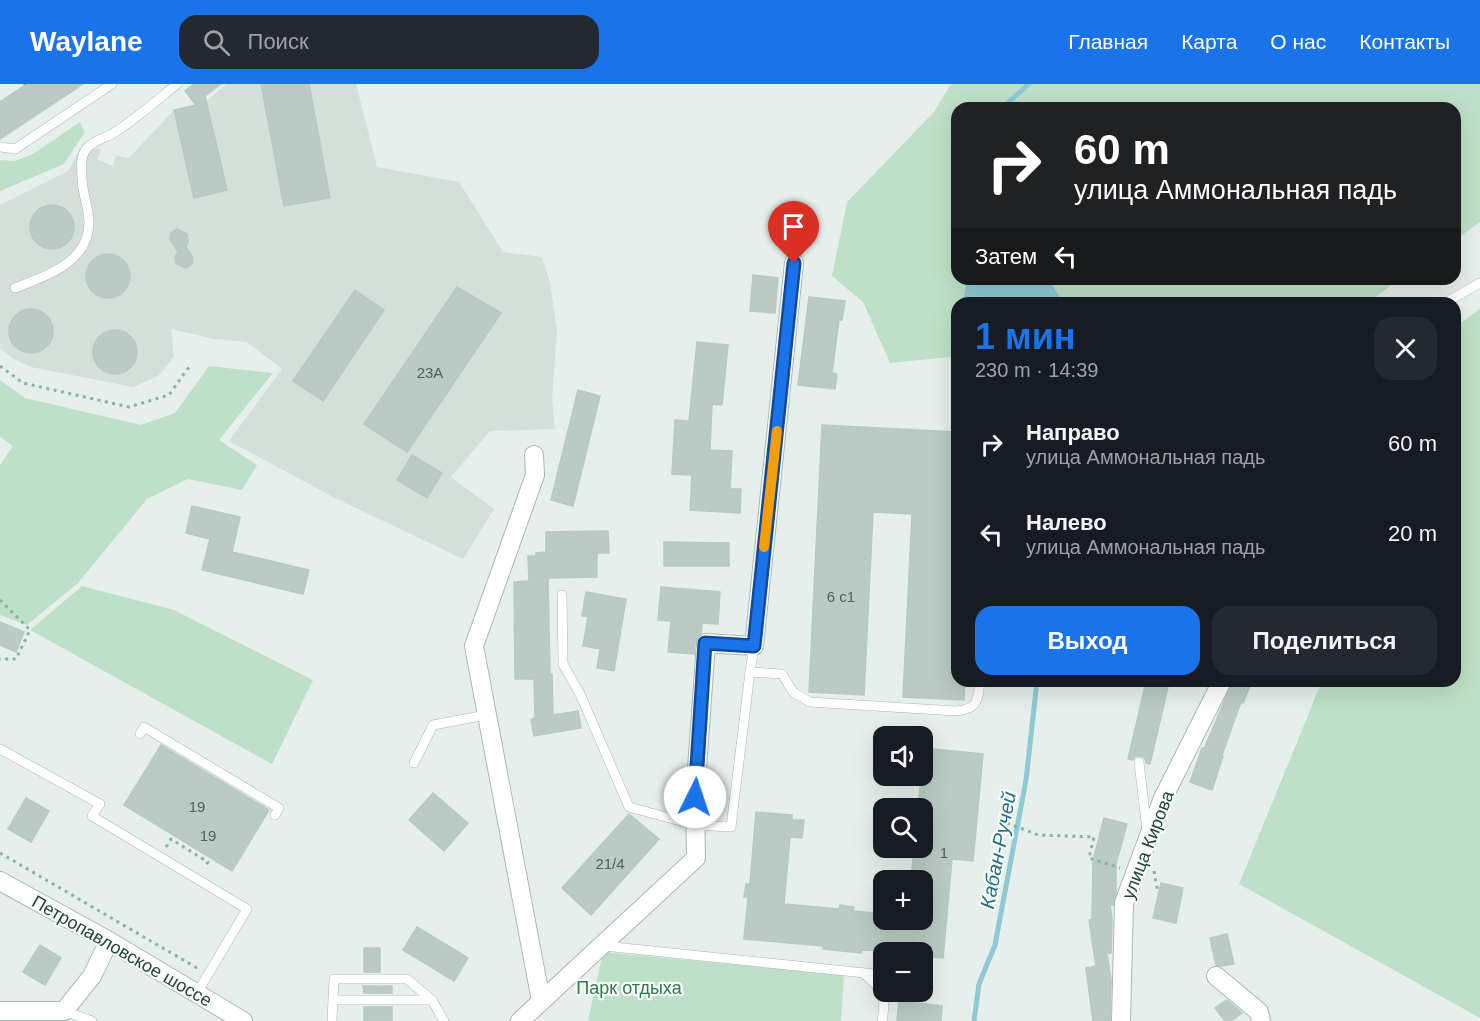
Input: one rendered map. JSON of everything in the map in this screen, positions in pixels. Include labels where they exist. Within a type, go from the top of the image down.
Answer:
[{"type":"street","points":[[520,1021],[696,858],[695,797],[705,643],[754,646],[794,263]]},
{"type":"street","points":[[534,455],[535,475],[474,646],[541,1001]]},
{"type":"street","name":"улица Кирова","points":[[1121,1021],[1124,903],[1163,798],[1219,687]]},
{"type":"street","name":"Петропавловское шоссе","points":[[0,881],[109,941],[243,1021]]},
{"type":"street","points":[[0,1011],[65,1016],[92,976],[109,941]]},
{"type":"street","points":[[1216,976],[1259,1012],[1261,1021]]},
{"type":"lane","points":[[0,147],[15,149],[112,84]]},
{"type":"lane","points":[[15,288],[65,266],[85,240],[89,224],[82,183],[82,159],[85,150],[94,142],[133,120],[177,84]]},
{"type":"lane","points":[[1456,297],[1480,283]]},
{"type":"lane","points":[[562,595],[563,664],[580,694],[629,807],[695,825],[731,827],[754,646]]},
{"type":"lane","points":[[750,672],[782,674],[793,692],[810,702],[956,711],[974,706],[979,687]]},
{"type":"lane","points":[[414,763],[432,725],[486,715]]},
{"type":"lane","points":[[140,734],[144,727],[279,808],[275,815]]},
{"type":"lane","points":[[0,749],[99,804],[92,816],[247,909],[197,993]]},
{"type":"lane","points":[[1139,762],[1148,839]]},
{"type":"lane","points":[[601,946],[873,974]]},
{"type":"lane","points":[[863,973],[879,986],[884,994],[882,1021]]},
{"type":"lane","points":[[332,1021],[334,979],[407,979],[432,1000],[444,1021]]},
{"type":"lane","points":[[333,1000],[432,1000]]},
{"type":"lane","points":[[65,1016],[92,1021]]},
{"type":"path","points":[[0,366],[23,383],[129,407],[169,395],[191,364]]},
{"type":"path","points":[[0,600],[30,630],[16,659],[0,660]]},
{"type":"path","points":[[1007,823],[1038,835],[1094,837],[1089,858],[1136,872]]},
{"type":"path","points":[[160,858],[171,840],[208,862]]},
{"type":"path","points":[[0,853],[197,968]]},
{"type":"shaded area","points":[[226,84],[356,84],[377,167],[459,182],[503,252],[542,257],[550,282],[557,332],[552,398],[555,429],[490,431],[451,477],[494,509],[463,559],[335,498],[229,441],[282,369],[247,342],[214,339],[171,329],[174,357],[158,376],[133,387],[31,367],[12,358],[0,348],[0,205],[68,171],[83,143],[117,156],[129,158],[174,110],[206,102]],"holes":[[[101,150],[116,156],[113,166],[97,159]]]},
{"type":"green space","points":[[951,84],[1480,84],[1480,222],[1461,236],[1461,102],[951,102],[951,285],[1392,285],[1375,297],[951,297],[951,357],[890,363],[863,302],[832,276],[847,202],[934,112]]},
{"type":"green space","points":[[80,122],[85,132],[64,164],[0,191],[0,160],[15,161],[33,154]]},
{"type":"green space","points":[[1480,309],[1480,1018],[1239,884],[1320,687],[1461,687],[1461,323]]},
{"type":"green space","points":[[209,366],[273,373],[219,440],[257,465],[242,490],[188,479],[147,499],[78,583],[27,625],[0,615],[0,465],[13,446],[0,437],[0,380],[25,398],[141,425],[175,413]]},
{"type":"green space","points":[[82,586],[174,610],[313,680],[272,764],[30,630]]},
{"type":"green space","name":"Парк отдыха","points":[[603,952],[844,975],[841,1021],[588,1021]]},
{"type":"water","points":[[966,285],[1053,285],[1059,296],[1059,297],[964,297]]},
{"type":"building","points":[[27,84],[83,84],[0,139],[0,102]]},
{"type":"building","points":[[194,84],[221,84],[205,96],[227,190],[194,198],[174,110],[196,105],[185,91]]},
{"type":"building","points":[[261,84],[309,84],[330,198],[284,206]]},
{"type":"building","points":[[52,205],[68,211],[74,227],[68,243],[52,249],[36,243],[30,227],[36,211]]},
{"type":"building","points":[[177,229],[187,234],[186,247],[193,258],[192,264],[186,268],[176,264],[175,257],[178,251],[170,240],[171,233]]},
{"type":"building","points":[[108,254],[124,260],[130,276],[124,292],[108,298],[92,292],[86,276],[92,260]]},
{"type":"building","points":[[753,275],[778,278],[775,313],[750,311]]},
{"type":"building","points":[[457,287],[501,313],[407,452],[364,424]]},
{"type":"building","points":[[355,290],[384,310],[323,401],[293,381]]},
{"type":"building","points":[[809,297],[845,301],[842,320],[839,320],[832,373],[837,374],[835,389],[798,385]]},
{"type":"building","points":[[31,309],[47,315],[53,331],[47,347],[31,353],[15,347],[9,331],[15,315]]},
{"type":"building","points":[[115,330],[131,336],[137,352],[131,368],[115,374],[99,368],[93,352],[99,336]]},
{"type":"building","points":[[697,342],[728,345],[722,405],[712,404],[710,450],[732,451],[730,489],[741,489],[740,513],[690,510],[692,475],[672,474],[675,420],[689,421]]},
{"type":"building","points":[[578,390],[600,396],[573,506],[551,500]]},
{"type":"building","points":[[822,425],[951,432],[951,687],[965,687],[964,700],[903,697],[912,514],[873,512],[864,695],[809,692]]},
{"type":"building","points":[[412,455],[442,473],[427,498],[397,480]]},
{"type":"building","points":[[192,506],[240,517],[232,552],[309,570],[303,594],[202,570],[210,539],[186,533]]},
{"type":"building","points":[[608,531],[609,553],[597,553],[597,577],[548,578],[553,715],[578,711],[581,728],[534,736],[531,719],[535,718],[534,679],[515,679],[514,582],[529,581],[528,556],[546,552],[546,532]]},
{"type":"building","points":[[664,542],[729,543],[729,566],[664,566]]},
{"type":"building","points":[[661,587],[720,592],[718,624],[702,623],[701,633],[695,642],[694,654],[668,652],[671,621],[658,620]]},
{"type":"building","points":[[586,592],[626,599],[614,671],[597,668],[600,649],[583,646],[588,617],[582,616]]},
{"type":"building","points":[[0,622],[24,632],[16,652],[0,645]]},
{"type":"building","points":[[1145,687],[1168,687],[1150,764],[1146,763],[1145,758],[1141,756],[1135,756],[1133,760],[1128,759]]},
{"type":"building","points":[[1230,687],[1250,687],[1243,703],[1241,702],[1212,790],[1190,782],[1202,748],[1204,749]]},
{"type":"building","points":[[161,745],[269,810],[232,871],[124,805]]},
{"type":"building","points":[[933,749],[983,754],[973,861],[952,859],[943,958],[933,957],[933,942],[873,942],[873,950],[862,950],[861,953],[823,949],[823,946],[744,939],[748,897],[744,897],[746,884],[750,884],[756,812],[792,815],[792,820],[804,820],[802,838],[790,837],[784,904],[839,909],[840,905],[854,907],[853,911],[873,913],[873,930],[933,930],[933,870],[912,870],[913,858],[933,858],[933,798],[919,798],[920,786],[933,786]]},
{"type":"building","points":[[433,793],[468,823],[444,851],[409,820]]},
{"type":"building","points":[[26,798],[49,811],[31,842],[8,829]]},
{"type":"building","points":[[629,814],[659,839],[591,915],[562,888]]},
{"type":"building","points":[[1104,818],[1127,824],[1116,864],[1116,893],[1113,905],[1110,905],[1111,953],[1107,953],[1111,980],[1110,1021],[1093,1021],[1086,968],[1096,966],[1089,920],[1092,919],[1093,861]]},
{"type":"building","points":[[1161,883],[1183,888],[1176,923],[1153,918]]},
{"type":"building","points":[[417,927],[468,958],[454,981],[403,950]]},
{"type":"building","points":[[1227,934],[1234,964],[1216,965],[1210,938]]},
{"type":"building","points":[[40,945],[61,958],[45,985],[23,972]]},
{"type":"building","points":[[364,948],[380,948],[380,972],[364,972]]},
{"type":"building","points":[[363,986],[380,986],[380,989],[382,986],[392,986],[392,993],[364,993]]},
{"type":"building","points":[[1227,1000],[1242,1013],[1231,1021],[1225,1021],[1215,1008]]},
{"type":"building","points":[[899,1002],[942,1006],[941,1021],[897,1021]]},
{"type":"building","points":[[364,1007],[392,1007],[392,1021],[364,1021]]},
{"type":"waterway","name":"Кабан-Ручей","points":[[1009,102],[1029,84]]},
{"type":"waterway","name":"Кабан-Ручей","points":[[974,1021],[979,984],[995,945],[1026,780],[1036,687]]},
{"type":"slow traffic","points":[[764,547],[777,431]]},
{"type":"route","points":[[695,797],[705,643],[754,646],[794,263]]}]
